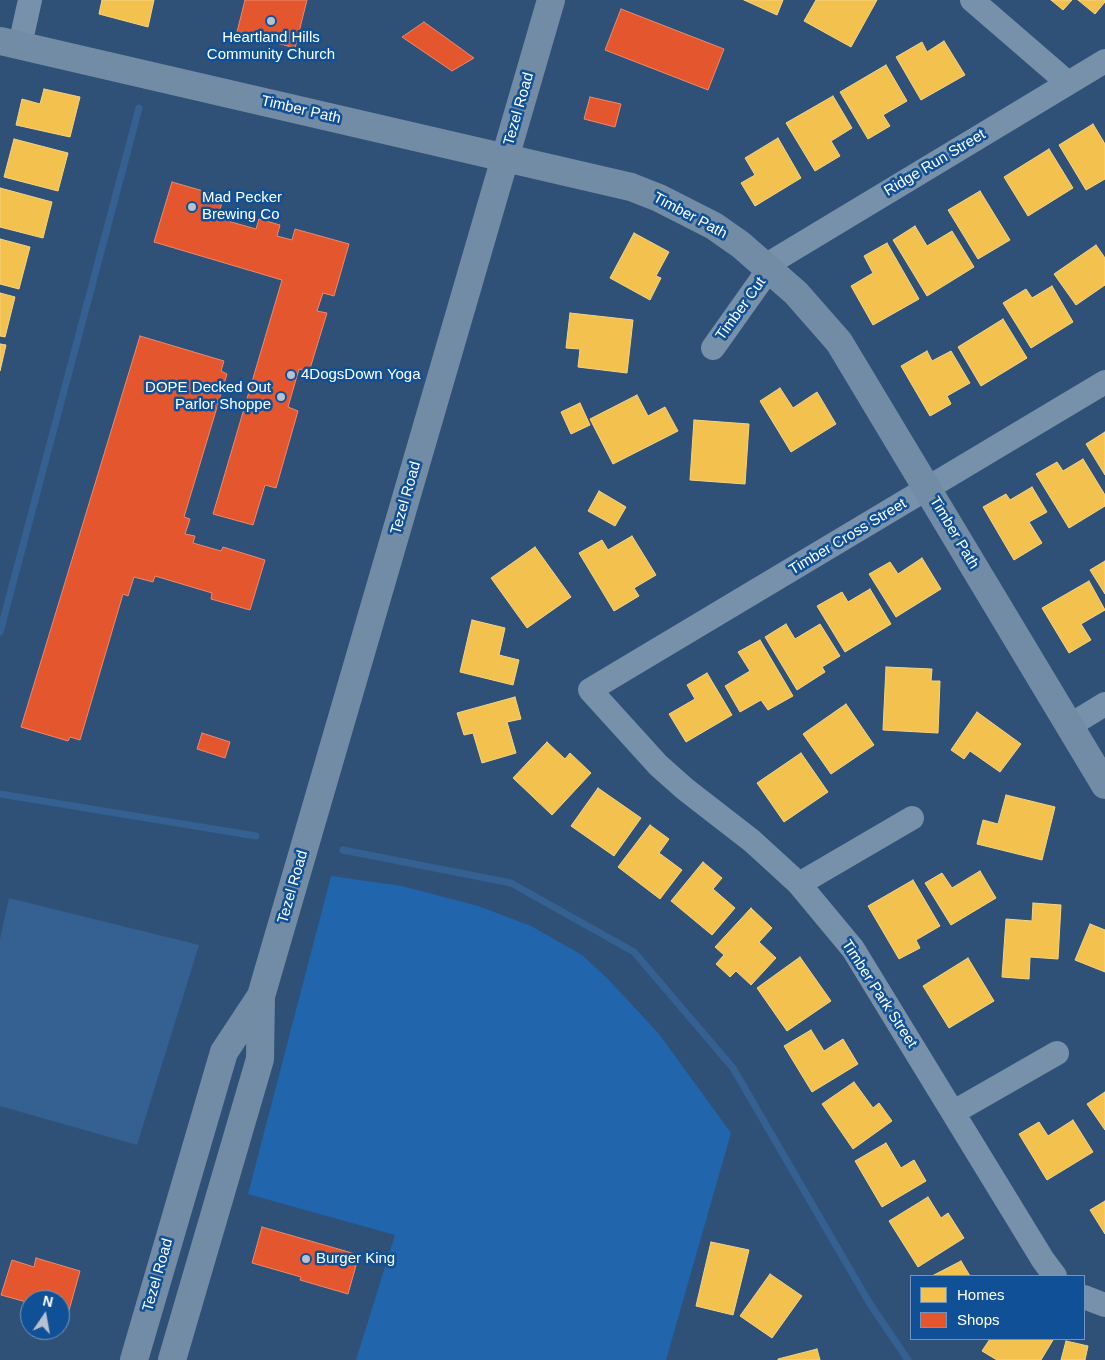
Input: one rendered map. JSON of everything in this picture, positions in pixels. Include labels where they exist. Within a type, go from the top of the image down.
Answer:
[{"type":"main road","name":"Tezel Road","points":[[172,1360],[260,1058],[261,996],[551,0]]},
{"type":"main road","name":"Timber Path","points":[[10,43],[506,156],[631,187],[659,198],[714,226],[741,245],[796,293],[839,342],[1105,785]]},
{"type":"main road","name":"Tezel Road","points":[[134,1360],[224,1052],[261,996]]},
{"type":"street","points":[[10,43],[30,0]]},
{"type":"street","points":[[972,0],[1068,83]]},
{"type":"street","name":"Ridge Run Street","points":[[767,268],[1105,61]]},
{"type":"street","name":"Timber Cut","points":[[713,348],[767,268]]},
{"type":"street","name":"Timber Cross Street","points":[[590,690],[1105,382]]},
{"type":"street","name":"Timber Park Street","points":[[590,690],[658,765],[685,790],[752,841],[798,884],[853,949],[954,1112],[1042,1260],[1054,1275]]},
{"type":"street","points":[[1069,726],[1105,704]]},
{"type":"street","points":[[798,884],[912,818]]},
{"type":"street","points":[[954,1112],[1057,1053]]},
{"type":"street","points":[[1085,1298],[1105,1306]]},
{"type":"shaded area","points":[[331,876],[402,886],[478,906],[531,926],[582,955],[608,979],[659,1034],[731,1133],[666,1360],[356,1360],[395,1235],[248,1194]]},
{"type":"shaded area","points":[[9,898],[199,945],[137,1145],[0,1106],[0,939]]},
{"type":"building: Homes","points":[[102,0],[154,0],[148,27],[99,14]]},
{"type":"building: Homes","points":[[744,0],[783,0],[777,15]]},
{"type":"building: Homes","points":[[816,0],[877,0],[851,47],[804,21]]},
{"type":"building: Homes","points":[[1051,0],[1072,0],[1063,10]]},
{"type":"building: Homes","points":[[1078,0],[1105,0],[1105,2],[1095,14]]},
{"type":"building: Homes","points":[[944,41],[965,75],[921,100],[896,57],[922,42],[927,52]]},
{"type":"building: Homes","points":[[886,65],[907,101],[883,115],[890,126],[868,139],[840,92]]},
{"type":"building: Homes","points":[[44,89],[80,97],[70,137],[16,125],[22,99],[40,104]]},
{"type":"building: Homes","points":[[833,96],[852,128],[831,141],[840,156],[815,171],[786,123]]},
{"type":"building: Homes","points":[[1093,124],[1105,144],[1105,179],[1086,190],[1059,145]]},
{"type":"building: Homes","points":[[778,138],[801,178],[755,206],[741,183],[755,175],[745,158]]},
{"type":"building: Homes","points":[[14,139],[68,153],[58,191],[4,177]]},
{"type":"building: Homes","points":[[1049,149],[1073,188],[1028,216],[1004,177]]},
{"type":"building: Homes","points":[[0,188],[52,202],[43,238],[0,227]]},
{"type":"building: Homes","points":[[980,191],[1010,240],[978,259],[948,210]]},
{"type":"building: Homes","points":[[915,226],[927,246],[952,231],[974,267],[927,296],[893,240]]},
{"type":"building: Homes","points":[[634,233],[669,252],[656,276],[661,278],[650,300],[610,278]]},
{"type":"building: Homes","points":[[0,239],[30,247],[19,289],[0,284]]},
{"type":"building: Homes","points":[[887,243],[919,299],[873,325],[851,286],[873,273],[864,256]]},
{"type":"building: Homes","points":[[1096,245],[1105,258],[1105,285],[1076,305],[1054,274]]},
{"type":"building: Homes","points":[[1052,286],[1073,322],[1031,348],[1003,303],[1026,289],[1032,298]]},
{"type":"building: Homes","points":[[0,293],[15,297],[5,337],[0,336]]},
{"type":"building: Homes","points":[[570,313],[633,320],[627,373],[578,367],[580,349],[566,348]]},
{"type":"building: Homes","points":[[1003,319],[1027,358],[981,386],[958,347]]},
{"type":"building: Homes","points":[[0,344],[6,345],[0,371]]},
{"type":"building: Homes","points":[[927,351],[932,361],[951,351],[970,383],[947,396],[951,404],[930,416],[901,366]]},
{"type":"building: Homes","points":[[780,388],[793,408],[817,392],[836,424],[791,452],[760,401]]},
{"type":"building: Homes","points":[[637,395],[648,416],[665,407],[678,431],[613,464],[590,419]]},
{"type":"building: Homes","points":[[580,403],[590,425],[571,434],[561,412]]},
{"type":"building: Homes","points":[[694,420],[749,424],[745,484],[690,480]]},
{"type":"building: Homes","points":[[1105,432],[1105,475],[1086,444]]},
{"type":"building: Homes","points":[[1083,459],[1105,495],[1105,506],[1069,528],[1036,474],[1057,462],[1063,471]]},
{"type":"building: Homes","points":[[1032,487],[1047,512],[1029,522],[1042,543],[1014,560],[983,507],[1006,494],[1010,500]]},
{"type":"building: Homes","points":[[599,491],[626,507],[615,526],[588,511]]},
{"type":"building: Homes","points":[[632,536],[656,575],[634,588],[639,596],[614,611],[579,553],[602,540],[608,550]]},
{"type":"building: Homes","points":[[535,547],[571,597],[527,628],[491,578]]},
{"type":"building: Homes","points":[[922,558],[941,589],[896,617],[869,574],[890,562],[898,574]]},
{"type":"building: Homes","points":[[1105,561],[1105,594],[1090,570]]},
{"type":"building: Homes","points":[[1089,581],[1105,610],[1081,624],[1091,640],[1069,653],[1042,608]]},
{"type":"building: Homes","points":[[870,589],[891,624],[845,652],[817,606],[842,592],[848,602]]},
{"type":"building: Homes","points":[[472,620],[505,628],[499,655],[519,660],[513,685],[460,672]]},
{"type":"building: Homes","points":[[786,624],[795,639],[820,624],[840,656],[822,667],[825,672],[797,690],[765,637]]},
{"type":"building: Homes","points":[[760,640],[793,696],[768,710],[761,700],[740,712],[725,686],[750,671],[738,652]]},
{"type":"building: Homes","points":[[886,667],[932,669],[931,681],[940,681],[938,733],[883,730]]},
{"type":"building: Homes","points":[[707,673],[732,715],[686,742],[669,714],[695,699],[687,685]]},
{"type":"building: Homes","points":[[515,697],[521,719],[507,722],[516,753],[482,763],[473,733],[464,735],[457,713]]},
{"type":"building: Homes","points":[[846,704],[874,745],[831,774],[803,734]]},
{"type":"building: Homes","points":[[977,712],[1021,744],[1000,772],[970,751],[964,759],[951,750]]},
{"type":"building: Homes","points":[[547,742],[565,759],[570,753],[591,773],[552,815],[513,778]]},
{"type":"building: Homes","points":[[801,753],[828,792],[784,822],[757,783]]},
{"type":"building: Homes","points":[[598,788],[641,818],[614,856],[571,826]]},
{"type":"building: Homes","points":[[1006,795],[1055,807],[1042,860],[977,844],[983,820],[998,824]]},
{"type":"building: Homes","points":[[650,825],[669,839],[659,853],[682,870],[660,899],[618,867]]},
{"type":"building: Homes","points":[[703,862],[722,878],[713,889],[735,908],[712,935],[671,901]]},
{"type":"building: Homes","points":[[980,871],[996,898],[951,925],[925,883],[942,873],[952,888]]},
{"type":"building: Homes","points":[[913,880],[940,926],[916,940],[920,948],[899,959],[868,906]]},
{"type":"building: Homes","points":[[1033,903],[1061,905],[1058,959],[1030,957],[1029,979],[1002,977],[1006,919],[1032,921]]},
{"type":"building: Homes","points":[[751,908],[772,928],[759,942],[776,958],[751,985],[736,971],[730,977],[716,964],[724,955],[715,947]]},
{"type":"building: Homes","points":[[1090,924],[1105,930],[1105,972],[1075,960]]},
{"type":"building: Homes","points":[[800,957],[831,1001],[787,1031],[757,988]]},
{"type":"building: Homes","points":[[968,958],[994,1001],[949,1028],[923,986]]},
{"type":"building: Homes","points":[[811,1030],[824,1051],[843,1039],[858,1064],[812,1092],[784,1046]]},
{"type":"building: Homes","points":[[854,1082],[873,1108],[879,1103],[892,1121],[853,1149],[822,1104]]},
{"type":"building: Homes","points":[[1105,1092],[1105,1130],[1087,1104]]},
{"type":"building: Homes","points":[[1073,1120],[1093,1152],[1047,1180],[1019,1134],[1039,1122],[1048,1136]]},
{"type":"building: Homes","points":[[886,1143],[901,1168],[914,1160],[926,1181],[882,1207],[855,1161]]},
{"type":"building: Homes","points":[[928,1197],[941,1218],[948,1213],[964,1238],[918,1267],[889,1221]]},
{"type":"building: Homes","points":[[1105,1201],[1105,1234],[1090,1210]]},
{"type":"building: Homes","points":[[711,1242],[749,1250],[733,1315],[696,1306]]},
{"type":"building: Homes","points":[[961,1261],[969,1275],[934,1275]]},
{"type":"building: Homes","points":[[770,1274],[802,1296],[772,1338],[740,1316]]},
{"type":"building: Homes","points":[[989,1340],[1053,1340],[1041,1360],[997,1360],[982,1351]]},
{"type":"building: Homes","points":[[1066,1341],[1088,1346],[1085,1360],[1061,1360]]},
{"type":"building: Homes","points":[[817,1349],[820,1360],[778,1360],[778,1359]]},
{"type":"building: Shops","points":[[245,0],[307,0],[295,48],[237,32]]},
{"type":"building: Shops","points":[[621,9],[724,49],[708,90],[605,50]]},
{"type":"building: Shops","points":[[424,22],[474,58],[452,71],[402,37]]},
{"type":"building: Shops","points":[[590,97],[621,104],[615,127],[584,119]]},
{"type":"building: Shops","points":[[172,182],[224,197],[217,218],[256,229],[259,219],[280,225],[277,236],[292,240],[295,229],[349,244],[334,296],[323,293],[317,311],[327,313],[309,372],[299,369],[288,407],[298,411],[276,488],[265,485],[253,525],[213,514],[282,280],[154,242]]},
{"type":"building: Shops","points":[[140,336],[224,361],[221,371],[227,374],[184,517],[190,519],[185,534],[195,536],[193,543],[221,551],[223,547],[265,560],[250,610],[211,599],[212,593],[155,576],[153,582],[134,577],[128,596],[123,594],[80,740],[70,737],[68,741],[21,727]]},
{"type":"building: Shops","points":[[202,733],[230,742],[225,758],[197,749]]},
{"type":"building: Shops","name":"Burger King","points":[[262,1227],[359,1255],[348,1294],[300,1280],[301,1277],[252,1263]]},
{"type":"building: Shops","points":[[36,1258],[80,1271],[70,1307],[70,1290],[20,1290],[20,1300],[1,1295],[12,1260],[34,1267]]},
{"type":"waterway","points":[[0,632],[139,108]]},
{"type":"waterway","points":[[0,794],[256,836]]},
{"type":"waterway","points":[[343,850],[511,883],[634,952],[733,1068],[870,1304],[908,1360]]},
{"type":"place","name":"Heartland Hills Community Church","points":[[271,21]]},
{"type":"place","name":"Mad Pecker Brewing Co","points":[[192,207]]},
{"type":"place","name":"4DogsDown Yoga","points":[[291,375]]},
{"type":"place","name":"DOPE Decked Out Parlor Shoppe","points":[[281,397]]},
{"type":"place","name":"Burger King","points":[[306,1259]]}]
